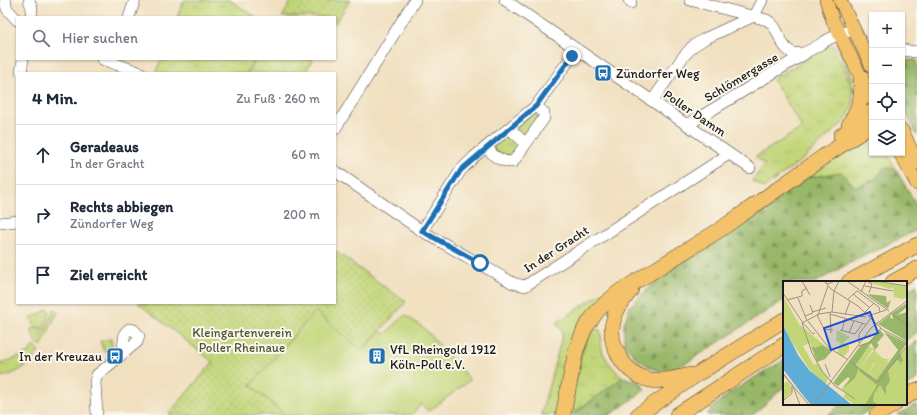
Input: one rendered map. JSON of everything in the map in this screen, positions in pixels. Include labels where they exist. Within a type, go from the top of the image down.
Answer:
[{"type":"highway","points":[[844,137],[860,106],[862,96],[861,77]]},
{"type":"highway","points":[[563,415],[576,350],[585,328],[598,310],[614,296],[721,229],[823,157],[869,115]]},
{"type":"highway","points":[[844,137],[869,126]]},
{"type":"highway","points":[[844,137],[869,137]]},
{"type":"highway","points":[[851,281],[917,245]]},
{"type":"highway","points":[[895,281],[917,269]]},
{"type":"highway","points":[[638,281],[620,304],[614,319],[612,333],[614,347],[621,361],[635,373],[650,380],[667,380],[699,373]]},
{"type":"highway","points":[[638,415],[699,373],[783,321]]},
{"type":"highway","points":[[677,415],[783,346]]},
{"type":"highway","points":[[698,415],[728,381]]},
{"type":"highway","points":[[907,396],[917,390]]},
{"type":"highway","points":[[877,415],[893,405]]},
{"type":"main road","points":[[826,0],[840,35],[869,93]]},
{"type":"main road","points":[[840,0],[854,29],[868,47]]},
{"type":"main road","points":[[905,137],[917,163]]},
{"type":"main road","points":[[902,156],[917,184]]},
{"type":"street","points":[[29,0],[32,8],[31,16]]},
{"type":"street","points":[[129,16],[136,0]]},
{"type":"street","points":[[336,127],[415,0]]},
{"type":"street","name":"Poller Damm","points":[[505,0],[750,168]]},
{"type":"street","points":[[690,0],[754,16],[771,22],[784,45],[790,52],[796,54],[809,51]]},
{"type":"street","points":[[652,101],[693,46],[704,39],[754,16],[762,0]]},
{"type":"street","points":[[4,7],[16,19]]},
{"type":"street","name":"Schlömergasse","points":[[687,125],[777,72],[809,51],[854,29]]},
{"type":"street","points":[[422,231],[461,170],[487,146],[536,106],[576,49]]},
{"type":"street","points":[[905,50],[917,52]]},
{"type":"street","points":[[21,72],[22,60]]},
{"type":"street","points":[[104,60],[114,65],[138,72]]},
{"type":"street","points":[[487,146],[490,152],[504,162],[514,162],[544,118],[544,113],[536,106]]},
{"type":"street","points":[[509,128],[526,144]]},
{"type":"street","name":"In der Gracht","points":[[336,172],[422,231],[513,282],[525,286],[729,154]]},
{"type":"street","points":[[0,223],[16,221]]},
{"type":"street","points":[[97,415],[95,382],[97,376],[122,354]]},
{"type":"green space","points":[[184,0],[229,0],[254,16],[177,16]]},
{"type":"green space","points":[[292,0],[350,0],[336,22],[336,16],[283,16]]},
{"type":"green space","points":[[836,43],[839,46],[856,83],[855,93]]},
{"type":"green space","points":[[832,44],[852,88],[853,105],[846,120],[803,159],[764,188],[752,181],[765,164],[755,157],[802,128],[773,79]]},
{"type":"green space","points":[[161,60],[254,60],[247,72],[156,72]]},
{"type":"green space","points":[[255,60],[312,60],[306,72],[248,72]]},
{"type":"green space","points":[[905,60],[917,60],[917,136],[905,110]]},
{"type":"green space","points":[[534,111],[541,114],[525,137],[516,128]]},
{"type":"green space","points":[[509,134],[520,144],[512,158],[494,152],[494,145]]},
{"type":"green space","points":[[869,141],[869,156],[889,156],[896,170],[885,167],[876,179],[855,187],[841,172],[807,178],[856,145]]},
{"type":"green space","points":[[885,167],[896,170],[917,206],[917,230],[846,265],[818,281],[783,281],[783,301],[688,362],[667,373],[651,368],[635,357],[624,342],[624,324],[630,306],[671,268],[807,178],[841,172],[855,187],[876,179]]},
{"type":"green space","name":"Kleingartenverein Poller Rheinaue","points":[[336,252],[406,302],[362,351],[315,312],[251,385],[285,415],[168,415],[213,362],[139,304],[336,304]]},
{"type":"green space","points":[[917,285],[917,332],[907,340],[907,290]]},
{"type":"green space","points":[[607,290],[557,415],[541,415],[563,333],[556,323]]},
{"type":"green space","points":[[48,309],[50,312],[43,329],[34,325],[31,318]]},
{"type":"green space","points":[[54,309],[58,311],[42,345],[36,344],[31,329],[35,328],[44,332]]},
{"type":"green space","points":[[315,311],[362,351],[382,331],[385,334],[405,315],[425,329],[470,380],[429,411],[421,404],[411,415],[285,415],[251,385]]},
{"type":"green space","points":[[593,329],[600,330],[601,346],[604,355],[623,377],[604,393],[569,415],[583,347]]},
{"type":"green space","points":[[111,339],[112,347],[104,352],[100,341]]},
{"type":"green space","points":[[917,341],[917,379],[907,386],[907,349]]},
{"type":"green space","points":[[34,346],[39,351],[27,365],[12,374],[0,377],[0,364],[31,352],[30,349]]},
{"type":"green space","points":[[783,361],[783,388],[753,415],[707,415],[713,407],[732,392]]},
{"type":"green space","points":[[623,377],[641,383],[645,390],[610,415],[572,415]]},
{"type":"green space","points":[[917,404],[917,415],[897,415]]},
{"type":"green space","points":[[840,405],[876,405],[861,415],[828,415]]},
{"type":"place","name":"Zündorfer Weg","points":[[603,73]]},
{"type":"place","name":"In der Kreuzau","points":[[115,356]]},
{"type":"place","name":"VfL Rheingold 1912 Köln-Poll e.V.","points":[[377,356]]},
{"type":"route","points":[[480,263],[422,231],[461,170],[474,157],[536,106],[547,93],[572,56]]}]
